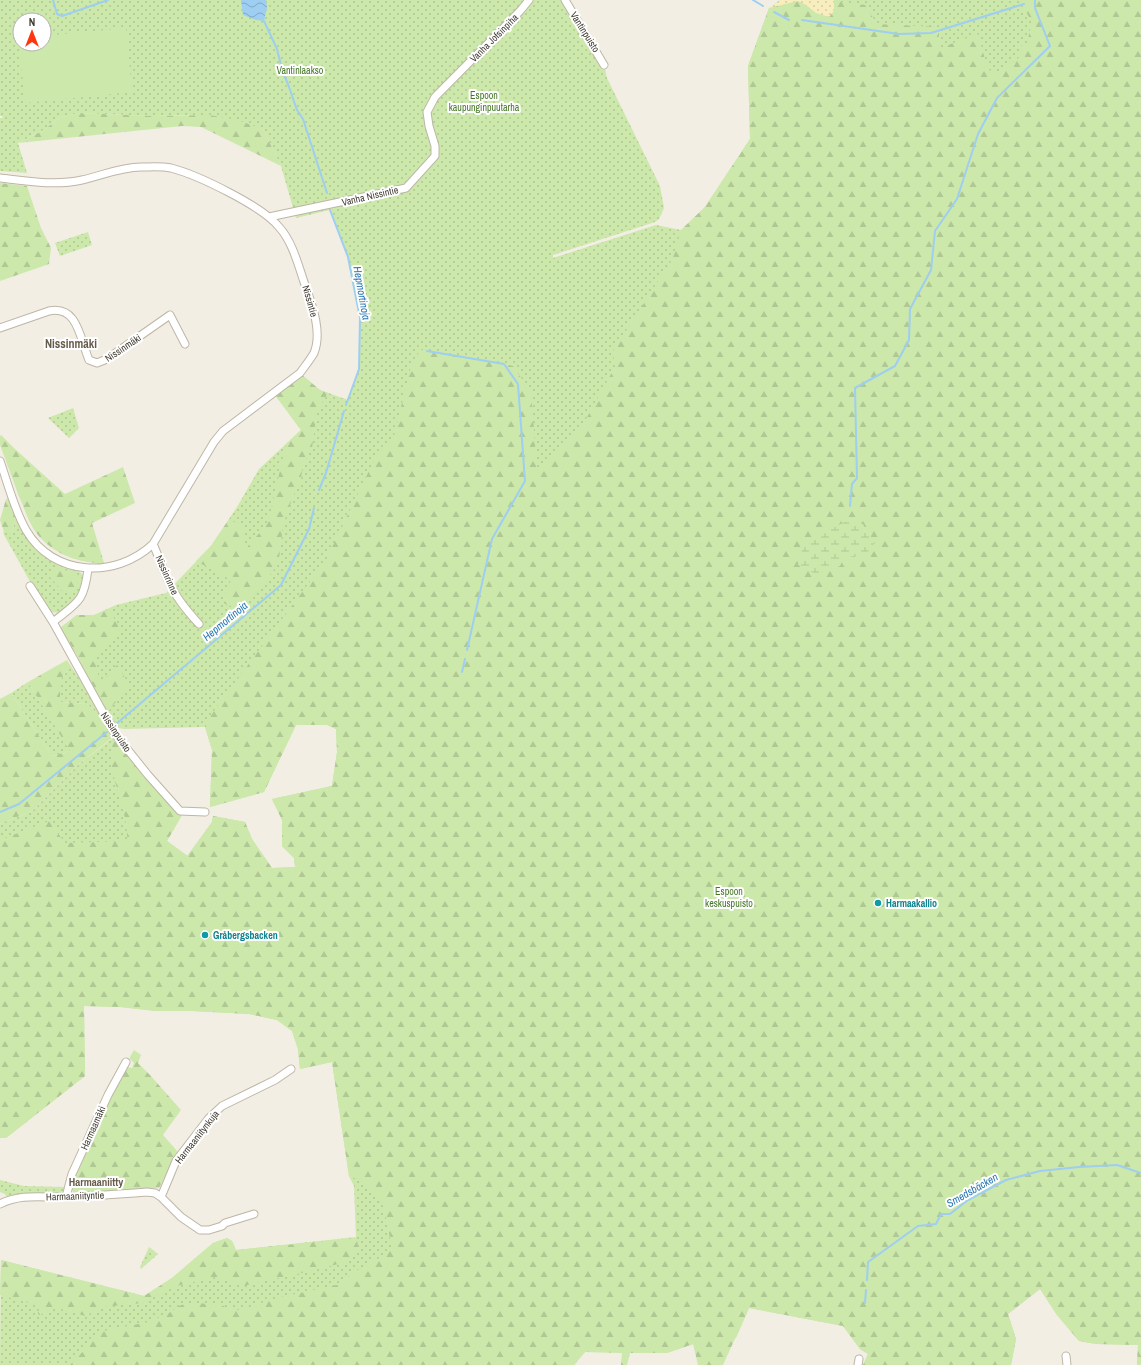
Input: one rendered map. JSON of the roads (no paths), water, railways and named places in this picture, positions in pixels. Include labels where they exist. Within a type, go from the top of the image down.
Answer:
[{"type":"street","name":"Vanha Jofsinpiha","points":[[457,74],[529,0]]},
{"type":"street","name":"Vantinpuisto","points":[[564,0],[604,65]]},
{"type":"street","name":"Vanha Nissintie","points":[[269,218],[406,188],[435,156],[435,146],[429,126],[427,112],[435,97],[457,74]]},
{"type":"street","name":"Nissintie","points":[[0,178],[69,182],[80,181],[119,170],[138,167],[169,168],[201,179],[250,205],[269,218],[288,238],[304,282],[316,326],[317,339],[314,351],[300,373],[231,424],[214,442],[153,544],[144,553],[131,560],[100,569],[88,569],[57,560],[44,551],[26,530],[0,461]]},
{"type":"street","name":"Nissinmäki","points":[[0,328],[49,311],[64,311],[74,319],[89,360],[97,363],[107,359],[170,315],[185,344]]},
{"type":"street","name":"Nissinrinne","points":[[153,544],[168,581],[177,597],[199,624]]},
{"type":"street","points":[[53,622],[75,606],[79,600],[84,590],[88,569]]},
{"type":"street","name":"Nissinpuisto","points":[[30,586],[53,622],[115,734],[148,775],[180,811],[205,812]]},
{"type":"street","name":"Harmaamäki","points":[[66,1197],[72,1174],[108,1095],[126,1062]]},
{"type":"street","name":"Harmaaniitynkuja","points":[[161,1197],[176,1161],[209,1118],[222,1106],[270,1083],[291,1069]]},
{"type":"street","name":"Harmaaniityntie","points":[[0,1210],[0,1205],[13,1198],[22,1197],[66,1197],[147,1192],[155,1193],[161,1197]]},
{"type":"street","points":[[161,1197],[181,1217],[200,1230],[209,1230],[222,1226],[224,1223],[254,1214]]},
{"type":"street","points":[[1066,1356],[1067,1365]]},
{"type":"water","points":[[241,0],[266,0],[267,7],[264,21],[256,20],[243,15]]},
{"type":"waterway","points":[[53,0],[57,14],[62,16],[108,0]]},
{"type":"waterway","points":[[753,0],[763,6]]},
{"type":"waterway","points":[[850,506],[852,484],[857,478],[855,388],[895,366],[909,340],[910,309],[931,270],[935,231],[957,199],[978,134],[997,98],[1050,46],[1035,8],[1035,0]]},
{"type":"waterway","points":[[802,20],[899,34],[931,33],[1024,4]]},
{"type":"waterway","points":[[774,12],[789,20]]},
{"type":"waterway","name":"Hepmortinoja","points":[[264,21],[277,49],[283,73],[297,110],[303,119],[327,193]]},
{"type":"waterway","name":"Hepmortinoja","points":[[330,210],[348,257],[360,318],[359,369],[346,405]]},
{"type":"waterway","points":[[427,351],[504,364],[518,384],[525,481],[492,539],[467,650]]},
{"type":"waterway","name":"Hepmortinoja","points":[[319,490],[326,473],[344,411]]},
{"type":"waterway","name":"Hepmortinoja","points":[[116,724],[281,585],[309,529],[314,508]]},
{"type":"waterway","points":[[462,672],[465,659]]},
{"type":"waterway","name":"Hepmortinoja","points":[[0,812],[19,804],[107,732]]},
{"type":"waterway","name":"Smedsbäcken","points":[[867,1280],[868,1262],[918,1226],[936,1224],[941,1214],[950,1214],[968,1200],[1006,1180],[1040,1171],[1117,1165],[1141,1173]]},
{"type":"waterway","name":"Smedsbäcken","points":[[865,1303],[866,1290]]},
{"type":"place","name":"Harmaakallio","points":[[878,903]]},
{"type":"place","name":"Gråbergsbacken","points":[[205,935]]},
{"type":"district","name":"Nissinmäki","points":[[71,344]]},
{"type":"district","name":"Harmaaniitty","points":[[96,1182]]},
{"type":"park label","name":"Vantinlaakso","points":[[300,70]]},
{"type":"park label","name":"Espoon kaupunginpuutarha","points":[[484,100]]},
{"type":"park label","name":"Espoon keskuspuisto","points":[[729,896]]}]
